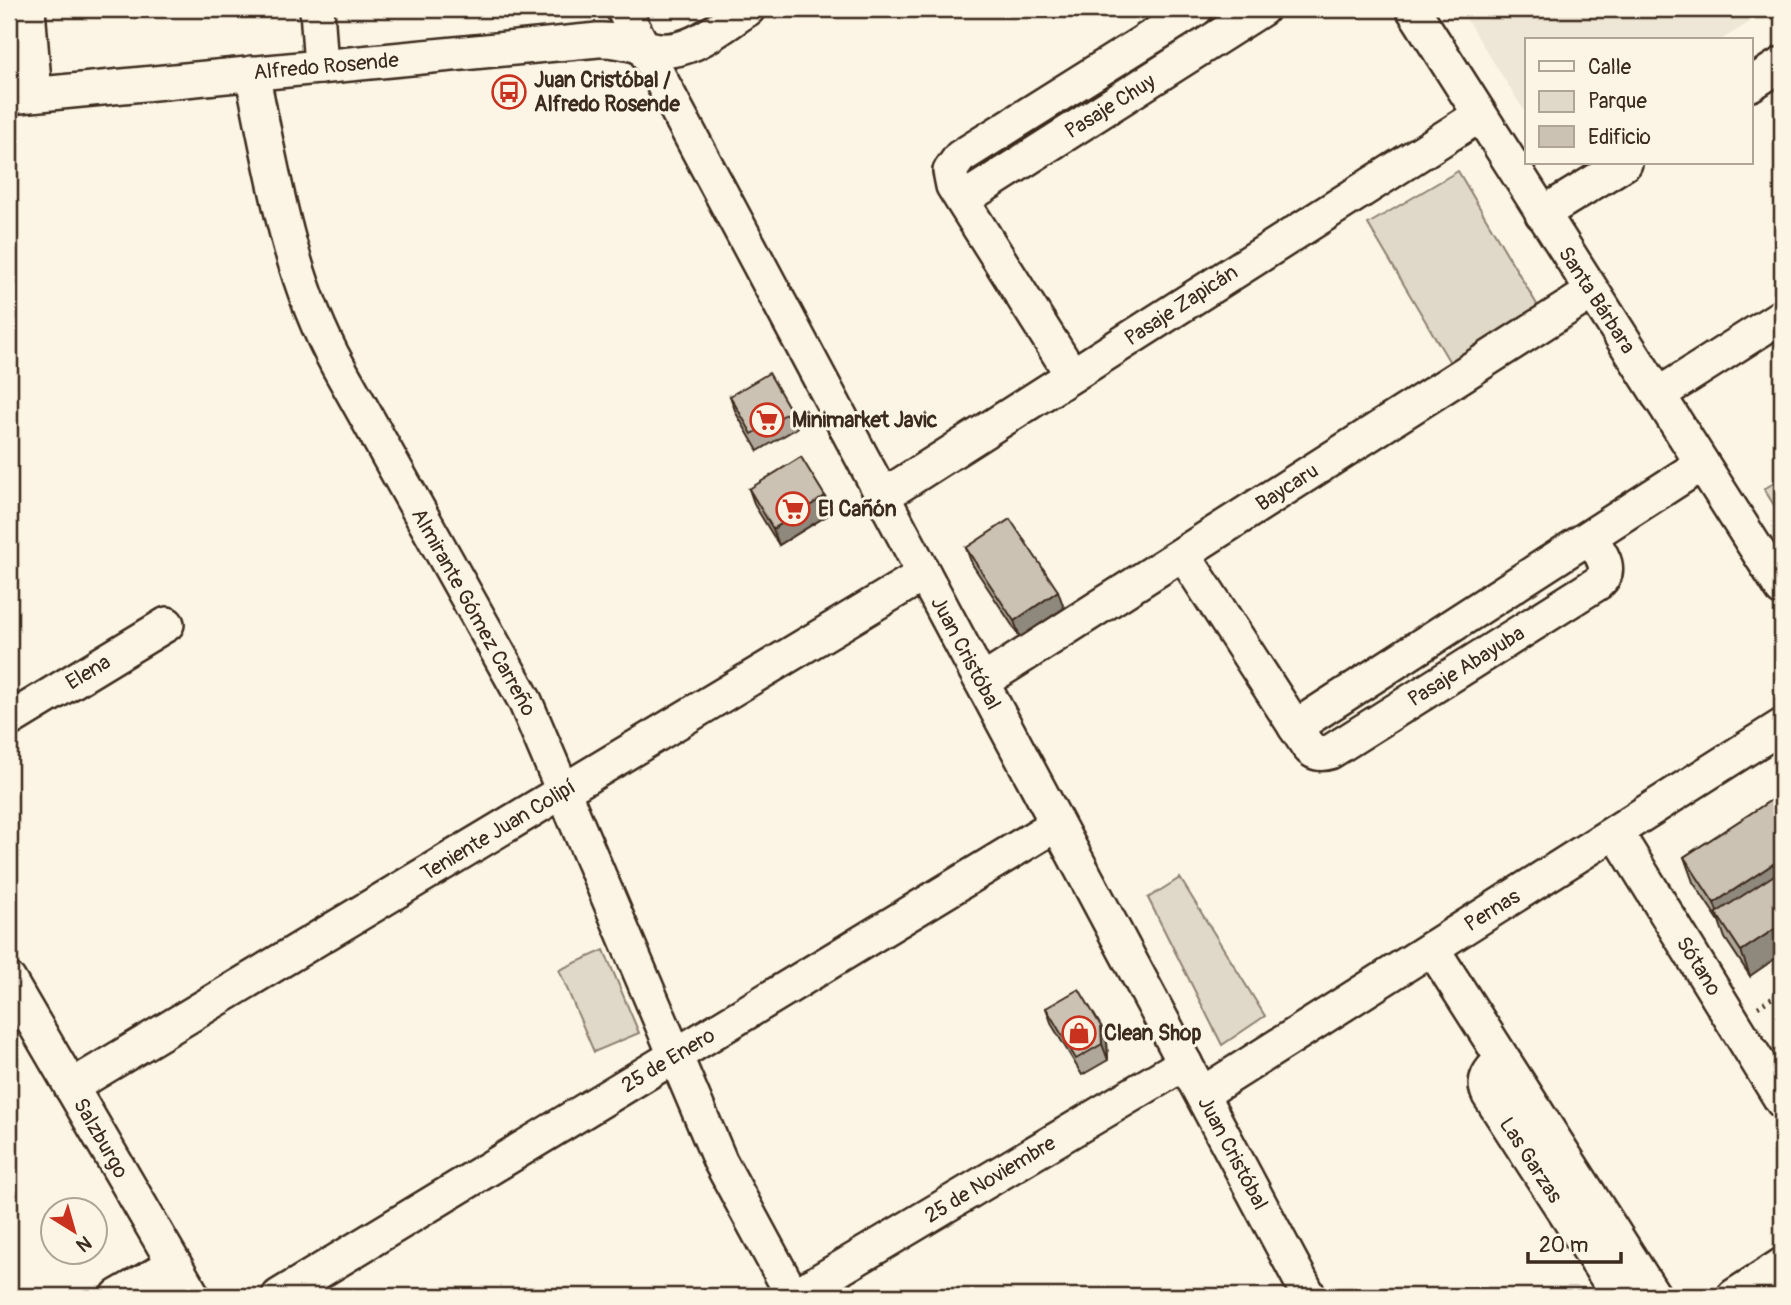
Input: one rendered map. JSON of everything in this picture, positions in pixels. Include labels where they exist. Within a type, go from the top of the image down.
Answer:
[{"type":"street","points":[[22,96],[28,9]]},
{"type":"street","points":[[317,9],[321,67]]},
{"type":"street","name":"Juan Cristóbal","points":[[623,9],[1309,1296]]},
{"type":"street","name":"Alfredo Rosende","points":[[22,96],[598,40],[620,40],[669,50],[692,45],[748,9]]},
{"type":"street","name":"Pasaje Chuy","points":[[1072,375],[962,200],[950,179],[950,171],[960,157],[1196,9]]},
{"type":"street","name":"Santa Bárbara","points":[[1413,9],[1782,589]]},
{"type":"street","name":"Pasaje Chuy","points":[[962,200],[1258,10]]},
{"type":"street","points":[[1752,83],[1782,64]]},
{"type":"street","name":"Almirante Gómez Carreño","points":[[251,73],[288,240],[311,312],[333,357],[525,701],[720,1161],[794,1296]]},
{"type":"street","name":"Pasaje Zapicán","points":[[883,496],[1480,115]]},
{"type":"street","points":[[1542,214],[1623,164]]},
{"type":"street","name":"Baycaru","points":[[982,682],[1592,292]]},
{"type":"street","points":[[1658,396],[1782,316]]},
{"type":"street","name":"Pasaje Abayuba","points":[[1182,554],[1295,727],[1702,464]]},
{"type":"street","name":"Teniente Juan Colipí","points":[[71,1087],[924,574]]},
{"type":"street","name":"Elena","points":[[9,720],[167,624]]},
{"type":"street","name":"Pernas","points":[[1202,1094],[1782,726]]},
{"type":"street","name":"25 de Enero","points":[[279,1296],[1057,824]]},
{"type":"street","name":"Sótano","points":[[1616,832],[1782,1101]]},
{"type":"street","name":"Las Garzas","points":[[1432,948],[1654,1296]]},
{"type":"street","name":"Salzburgo","points":[[9,980],[20,1025],[71,1087],[193,1296]]},
{"type":"street","name":"Las Garzas","points":[[1502,1059],[1487,1076],[1486,1089],[1619,1296]]},
{"type":"street","name":"25 de Noviembre","points":[[794,1296],[1185,1063]]},
{"type":"street","points":[[118,1296],[174,1264]]},
{"type":"street","points":[[1734,1296],[1782,1265]]},
{"type":"shaded area","points":[[1460,9],[1771,9],[1724,38],[1525,38],[1525,112]]},
{"type":"green space","points":[[1458,171],[1542,313],[1452,366],[1368,224]]},
{"type":"green space","points":[[1782,478],[1782,518],[1764,489]]},
{"type":"green space","points":[[1180,878],[1265,1016],[1222,1045],[1148,898]]},
{"type":"green space","points":[[604,950],[639,1033],[594,1052],[559,970]]},
{"type":"building","points":[[769,373],[791,411],[752,434],[730,396]]},
{"type":"building","points":[[801,457],[825,496],[773,529],[749,489]]},
{"type":"building","points":[[1010,519],[1058,591],[1014,621],[966,548]]},
{"type":"building","points":[[1782,793],[1782,858],[1714,903],[1684,857]]},
{"type":"building","points":[[1782,870],[1782,924],[1741,951],[1716,913]]},
{"type":"building","name":"Clean Shop","points":[[1079,989],[1101,1026],[1102,1044],[1076,1059],[1046,1008]]},
{"type":"place","name":"Juan Cristóbal / Alfredo Rosende","points":[[509,92]]},
{"type":"place","name":"Minimarket Javic","points":[[767,420]]},
{"type":"place","name":"El Cañón","points":[[793,509]]},
{"type":"place","name":"Clean Shop","points":[[1079,1033]]}]
